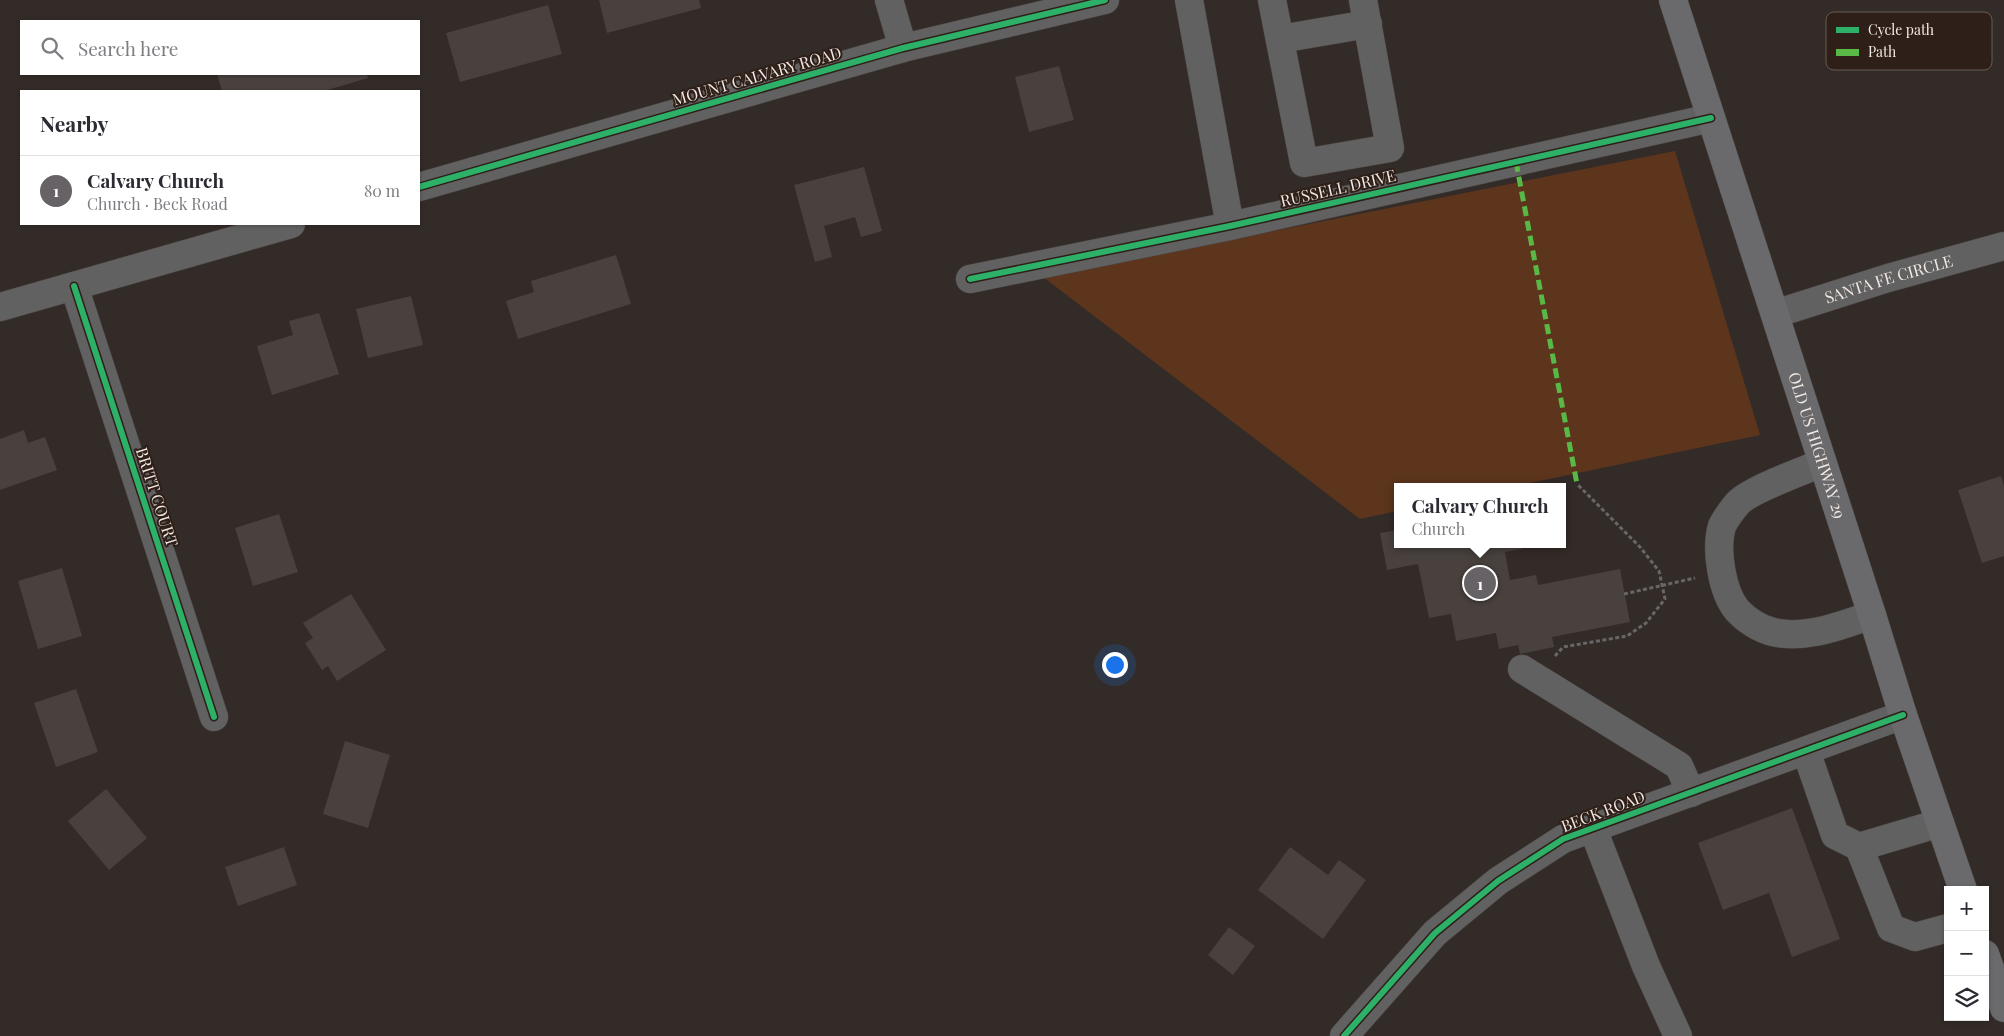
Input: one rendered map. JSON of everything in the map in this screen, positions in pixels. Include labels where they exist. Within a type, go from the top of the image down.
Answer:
[{"type":"main road","name":"OLD US HIGHWAY 29","points":[[1673,0],[1903,716],[1962,886]]},
{"type":"main road","points":[[1989,965],[2004,1008]]},
{"type":"street","points":[[889,0],[903,48]]},
{"type":"street","name":"MOUNT CALVARY ROAD","points":[[420,187],[903,48],[1105,0]]},
{"type":"street","points":[[1189,0],[1230,226]]},
{"type":"street","points":[[1272,0],[1304,163],[1390,148],[1365,12],[1280,39]]},
{"type":"street","name":"RUSSELL DRIVE","points":[[970,278],[1230,226],[1711,118]]},
{"type":"street","points":[[0,307],[288,225]]},
{"type":"street","name":"SANTA FE CIRCLE","points":[[1775,314],[1888,278],[2004,246]]},
{"type":"street","name":"BRITT COURT","points":[[74,286],[214,717]]},
{"type":"street","points":[[1822,463],[1767,485],[1738,503],[1722,526],[1719,549],[1722,573],[1730,597],[1738,610],[1755,625],[1772,632],[1794,634],[1830,629],[1872,615]]},
{"type":"street","points":[[1530,674],[1678,766],[1690,793]]},
{"type":"street","name":"BECK ROAD","points":[[1344,1036],[1435,933],[1498,881],[1563,839],[1903,716]]},
{"type":"street","points":[[1806,751],[1835,836],[1859,847],[1940,823]]},
{"type":"street","points":[[1593,829],[1646,966],[1678,1036]]},
{"type":"street","points":[[1859,847],[1891,928],[1915,937],[1944,929]]},
{"type":"path","points":[[1530,674],[1563,647],[1627,636],[1646,623],[1665,599],[1659,571],[1640,547],[1577,484]]},
{"type":"path","points":[[1624,594],[1662,585]]},
{"type":"shaded area","points":[[1675,151],[1760,435],[1530,483],[1394,483],[1394,512],[1360,519],[1043,277]]},
{"type":"building","points":[[599,0],[699,0],[701,8],[607,33]]},
{"type":"building","points":[[548,5],[562,54],[460,82],[446,33]]},
{"type":"building","points":[[1059,66],[1074,120],[1029,132],[1015,77]]},
{"type":"building","points":[[217,75],[367,75],[368,78],[327,90],[222,90]]},
{"type":"building","points":[[864,167],[882,231],[861,237],[855,217],[824,226],[832,257],[815,262],[794,185]]},
{"type":"building","points":[[616,255],[631,304],[518,339],[506,301],[534,292],[531,281]]},
{"type":"building","points":[[411,296],[423,345],[368,358],[356,309]]},
{"type":"building","points":[[319,313],[339,374],[272,395],[257,346],[293,335],[289,321]]},
{"type":"building","points":[[24,430],[28,443],[45,437],[57,470],[0,490],[0,439]]},
{"type":"building","points":[[2001,476],[2004,486],[2004,556],[1982,563],[1958,490]]},
{"type":"building","points":[[279,514],[298,572],[253,586],[235,528]]},
{"type":"building","points":[[1394,531],[1394,548],[1522,548],[1505,552],[1510,580],[1536,575],[1538,585],[1620,569],[1630,622],[1552,637],[1554,647],[1520,654],[1518,645],[1499,649],[1496,633],[1456,641],[1451,614],[1429,618],[1418,564],[1387,570],[1380,533]]},
{"type":"building","points":[[62,568],[82,636],[38,649],[18,581]]},
{"type":"building","points":[[351,594],[386,650],[337,681],[328,666],[322,670],[305,643],[313,638],[303,623]]},
{"type":"building","points":[[76,689],[98,752],[56,767],[34,703]]},
{"type":"building","points":[[345,741],[390,755],[368,828],[323,814]]},
{"type":"building","points":[[106,789],[147,838],[109,870],[68,821]]},
{"type":"building","points":[[1792,808],[1840,939],[1792,957],[1769,893],[1723,910],[1698,843]]},
{"type":"building","points":[[284,847],[297,885],[238,906],[225,867]]},
{"type":"building","points":[[1290,847],[1328,875],[1339,860],[1366,880],[1323,939],[1258,890]]},
{"type":"building","points":[[1229,927],[1255,946],[1233,975],[1208,955]]},
{"type":"marked path","points":[[1516,162],[1577,484]]},
{"type":"cycle path","points":[[420,187],[903,48],[1105,0]]},
{"type":"cycle path","points":[[970,279],[1230,226],[1711,118]]},
{"type":"cycle path","points":[[74,286],[214,717]]},
{"type":"cycle path","points":[[1344,1036],[1435,933],[1498,881],[1563,839],[1903,715]]},
{"type":"place","name":"Calvary Church","points":[[1480,583]]}]
